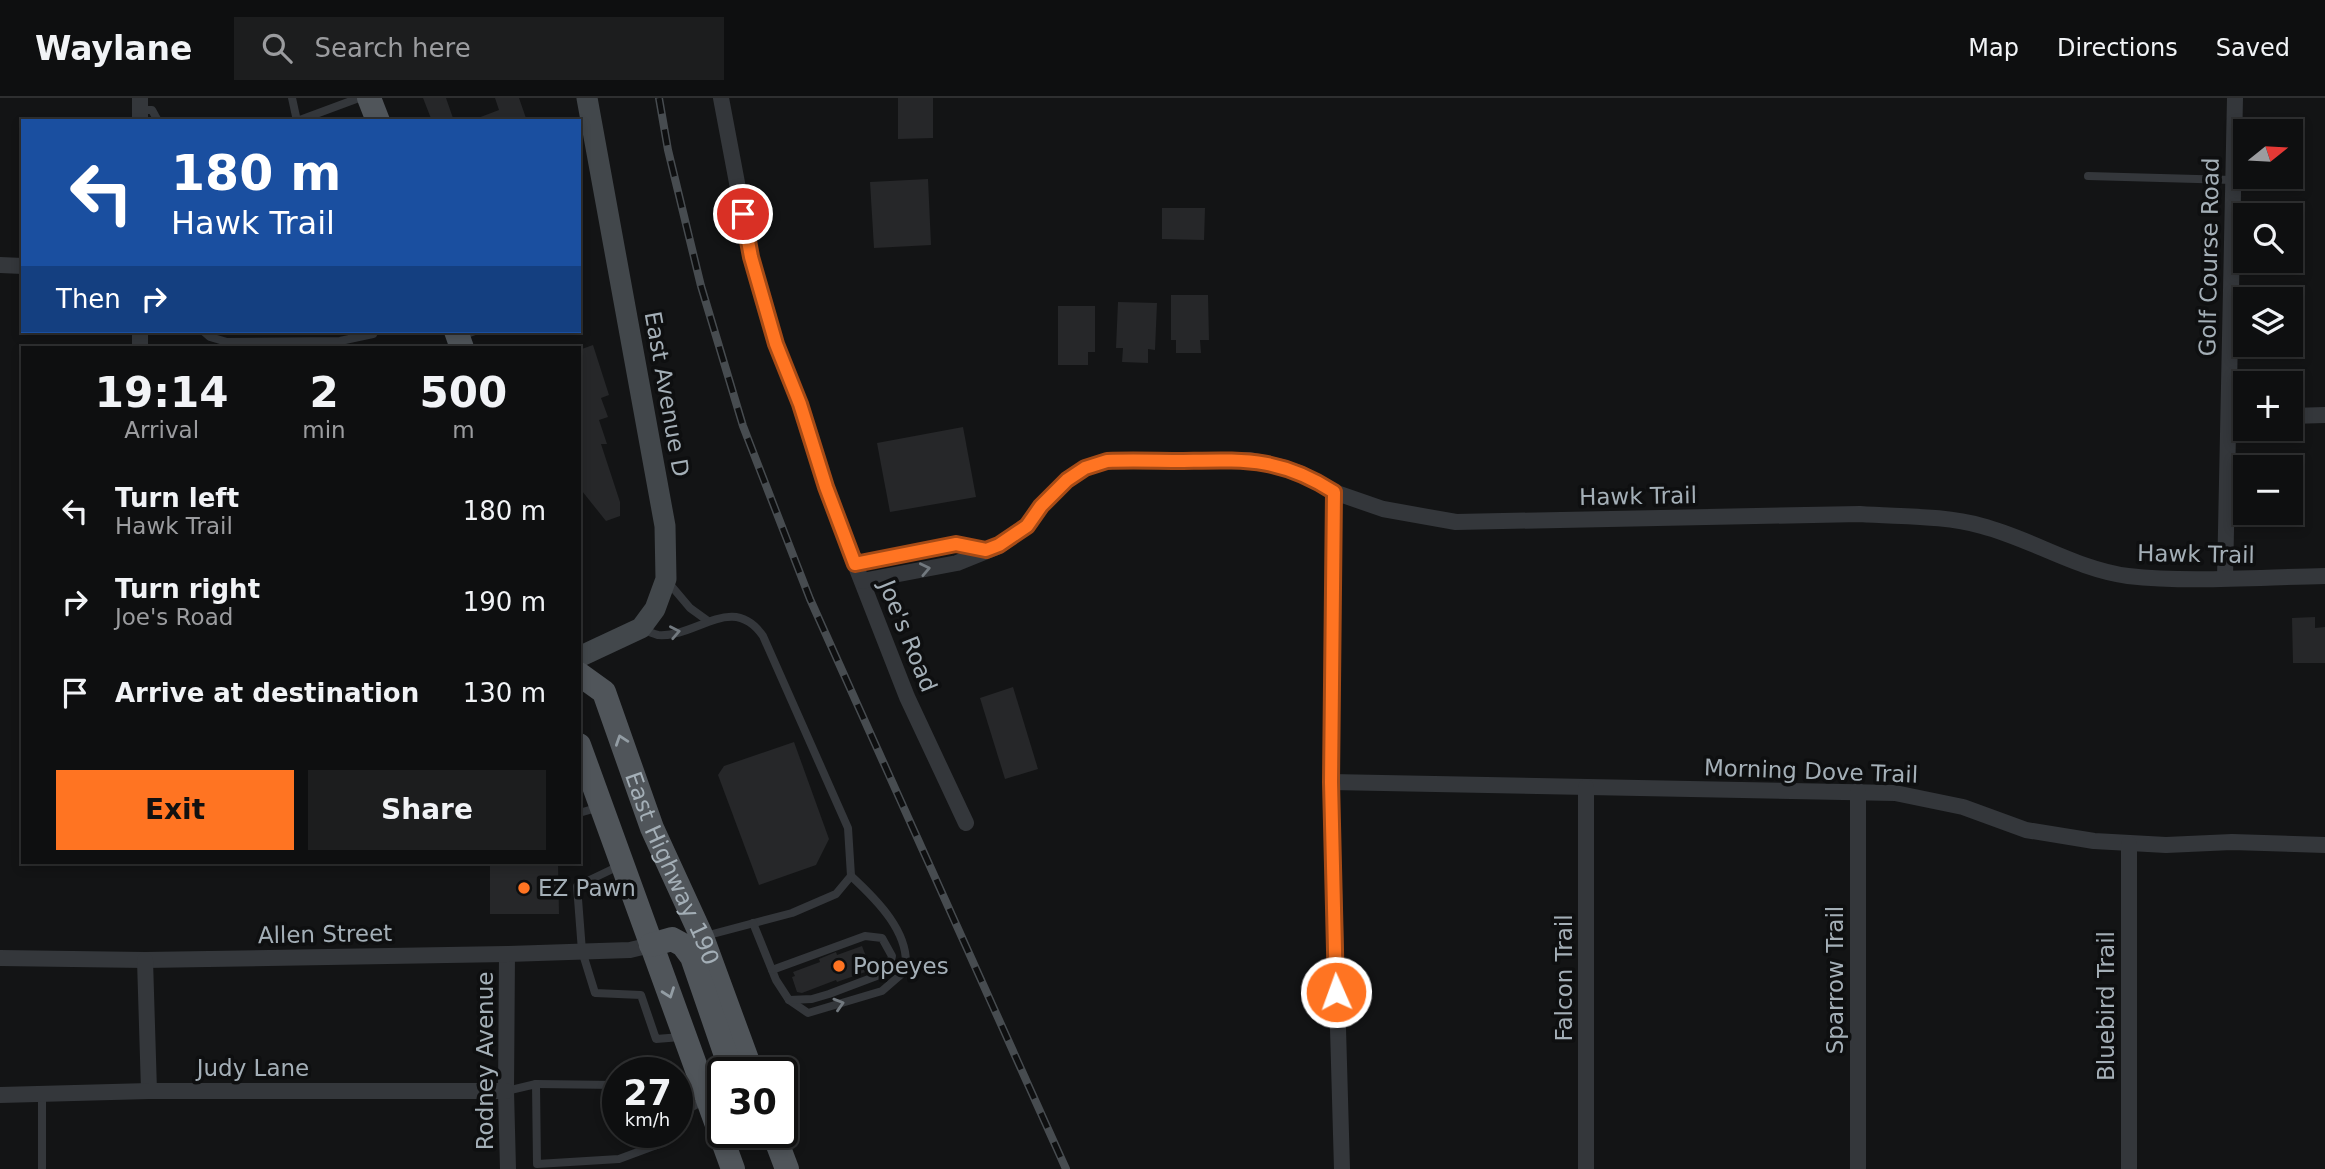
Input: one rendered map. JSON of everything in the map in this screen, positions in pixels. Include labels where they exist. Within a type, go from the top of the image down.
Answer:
[{"type":"main road","points":[[369,98],[377,119]]},
{"type":"main road","name":"East Avenue D","points":[[587,98],[665,526],[666,579],[654,609],[641,628]]},
{"type":"main road","points":[[581,656],[641,628]]},
{"type":"main road","name":"East Highway 190","points":[[581,675],[604,692],[652,828],[702,937],[746,1057]]},
{"type":"main road","name":"East Highway 190","points":[[581,757],[590,810],[622,864],[707,1096]]},
{"type":"main road","points":[[651,944],[672,939],[683,945],[692,957],[726,1057]]},
{"type":"main road","name":"East Highway 190","points":[[726,1148],[733,1169]]},
{"type":"street","name":"Joe's Road","points":[[721,98],[751,257],[776,344],[800,404],[826,487],[907,697],[966,823]]},
{"type":"street","name":"Golf Course Road","points":[[2234,119],[2235,98]]},
{"type":"street","name":"Golf Course Road","points":[[2233,189],[2236,371]]},
{"type":"street","points":[[0,265],[21,265]]},
{"type":"street","points":[[2303,416],[2325,415]]},
{"type":"street","name":"Golf Course Road","points":[[2225,578],[2235,441]]},
{"type":"street","name":"Hawk Trail","points":[[862,581],[957,562],[999,545],[1027,526],[1041,506],[1067,480],[1085,468],[1107,461],[1250,460],[1302,474],[1334,492],[1383,509],[1456,522],[1860,514],[1949,520],[1981,526],[2016,537],[2086,567],[2127,576],[2325,576]]},
{"type":"street","points":[[1334,492],[1331,782],[1342,1169]]},
{"type":"street","points":[[855,564],[956,544],[986,550]]},
{"type":"street","name":"Morning Dove Trail","points":[[1331,782],[1858,792],[1926,798],[1963,807],[2026,830],[2054,836],[2129,844],[2232,842],[2325,845]]},
{"type":"street","name":"Falcon Trail","points":[[1586,1169],[1587,787]]},
{"type":"street","name":"Sparrow Trail","points":[[1858,792],[1858,1169]]},
{"type":"street","name":"Bluebird Trail","points":[[2129,844],[2129,1169]]},
{"type":"street","name":"Allen Street","points":[[0,958],[145,960],[508,954],[630,950],[651,944]]},
{"type":"street","name":"Rodney Avenue","points":[[508,954],[508,1169]]},
{"type":"street","points":[[145,960],[149,1091]]},
{"type":"street","name":"Judy Lane","points":[[0,1095],[149,1091],[506,1091]]},
{"type":"lane","points":[[292,98],[297,119]]},
{"type":"lane","points":[[303,119],[359,98]]},
{"type":"lane","points":[[140,110],[152,110],[157,119]]},
{"type":"lane","points":[[2088,176],[2233,180]]},
{"type":"lane","points":[[205,333],[218,341],[227,342],[340,341],[369,333]]},
{"type":"lane","points":[[666,579],[690,608],[708,621]]},
{"type":"lane","points":[[641,628],[658,635],[736,616],[754,624],[763,636],[848,828],[851,876],[836,894],[792,913],[702,937]]},
{"type":"lane","points":[[622,864],[577,886],[582,951],[595,993],[641,995],[656,1039],[685,1037]]},
{"type":"lane","points":[[753,923],[772,970],[789,1000],[808,1013],[882,990],[905,971],[908,958],[893,922],[851,876]]},
{"type":"lane","points":[[772,970],[866,936],[882,938],[892,956],[890,964],[882,974],[830,995],[789,1000]]},
{"type":"lane","points":[[506,1091],[536,1084],[602,1085]]},
{"type":"lane","points":[[536,1084],[537,1164],[619,1159],[649,1148]]},
{"type":"lane","points":[[42,1094],[42,1169]]},
{"type":"building","points":[[423,98],[446,98],[453,119],[431,119]]},
{"type":"building","points":[[495,98],[519,98],[526,119],[475,119],[499,110]]},
{"type":"building","points":[[898,98],[933,98],[933,138],[898,139]]},
{"type":"building","points":[[928,179],[931,245],[874,248],[870,182]]},
{"type":"building","points":[[1162,208],[1205,208],[1204,240],[1162,239]]},
{"type":"building","points":[[1171,295],[1208,295],[1209,340],[1200,340],[1201,353],[1176,353],[1176,340],[1171,340]]},
{"type":"building","points":[[1118,302],[1157,303],[1155,350],[1148,349],[1148,363],[1122,362],[1123,348],[1116,348]]},
{"type":"building","points":[[1058,306],[1095,306],[1095,352],[1088,352],[1088,365],[1058,365]]},
{"type":"building","points":[[593,345],[609,395],[601,398],[608,417],[599,420],[607,444],[601,444],[620,502],[620,516],[606,521],[581,488],[581,349]]},
{"type":"building","points":[[963,427],[976,497],[890,512],[877,443]]},
{"type":"building","points":[[2315,617],[2315,628],[2325,627],[2325,663],[2293,663],[2292,618]]},
{"type":"building","points":[[1013,687],[1038,769],[1005,779],[980,698]]},
{"type":"building","points":[[794,742],[829,839],[816,865],[759,885],[718,775],[724,766]]},
{"type":"building","name":"EZ Pawn","points":[[490,864],[558,864],[559,914],[490,914]]},
{"type":"building","name":"Popeyes","points":[[862,946],[871,970],[802,993],[797,992],[793,972],[820,962],[819,959],[836,952],[837,955]]},
{"type":"railway","points":[[659,98],[668,150],[701,286],[743,426],[810,599],[1066,1169]]},
{"type":"place","name":"EZ Pawn","points":[[524,888]]},
{"type":"place","name":"Popeyes","points":[[839,966]]},
{"type":"route","points":[[743,214],[751,257],[776,344],[800,404],[826,487],[855,564],[956,544],[986,550],[999,545],[1027,526],[1041,506],[1067,480],[1085,468],[1107,461],[1250,460],[1302,474],[1334,492],[1331,782],[1336,992]]}]
